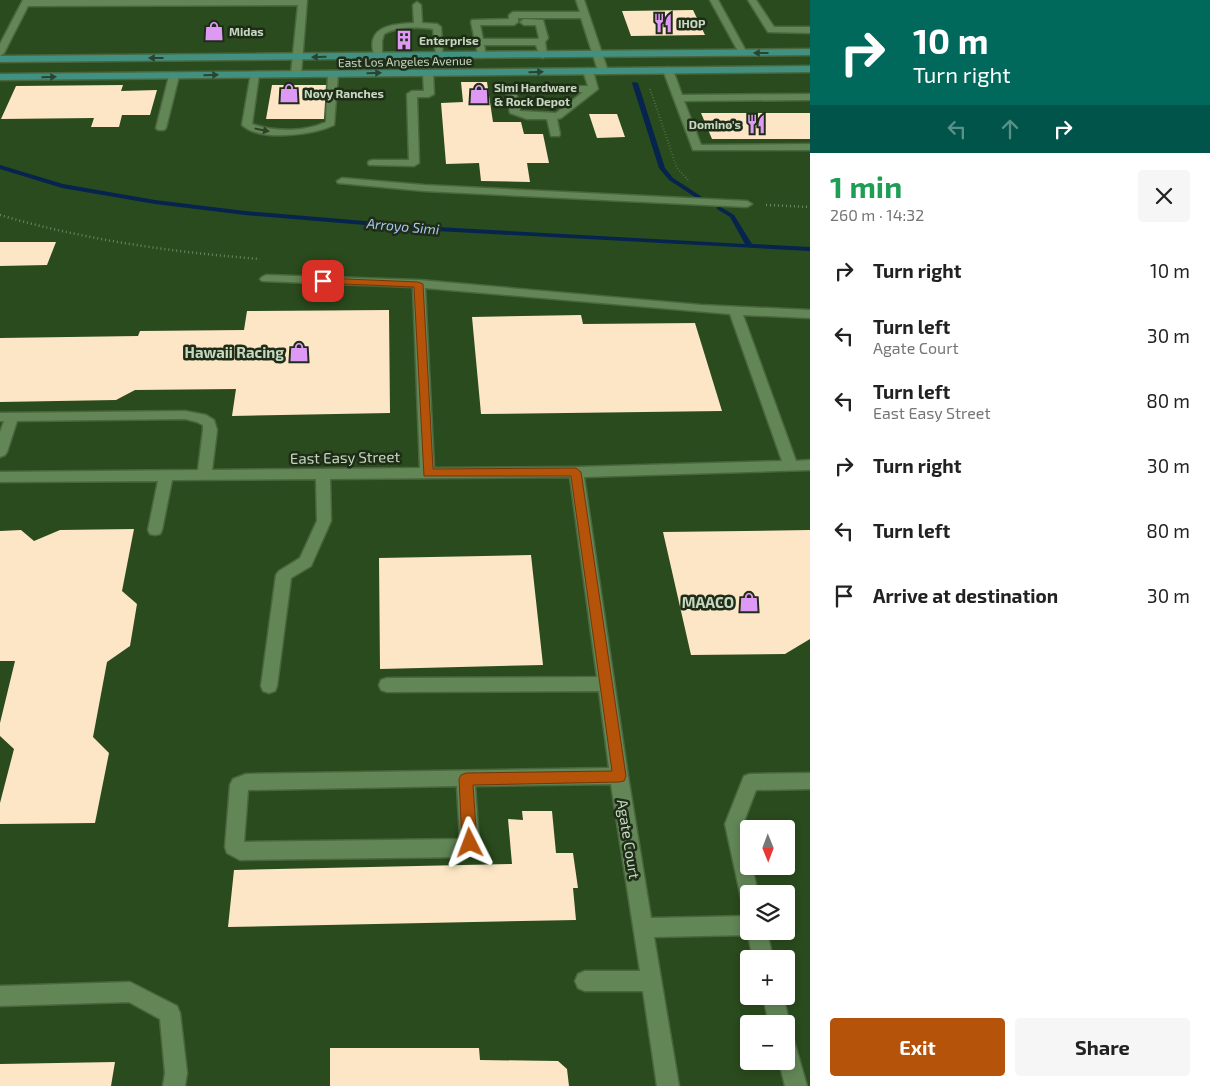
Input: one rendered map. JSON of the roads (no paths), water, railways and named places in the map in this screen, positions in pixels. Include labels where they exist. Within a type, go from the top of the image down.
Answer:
[{"type":"main road","name":"East Los Angeles Avenue","points":[[0,59],[810,52]]},
{"type":"main road","name":"East Los Angeles Avenue","points":[[0,77],[810,69]]},
{"type":"street","points":[[580,0],[603,71]]},
{"type":"street","points":[[714,0],[743,53]]},
{"type":"street","points":[[752,0],[771,30],[810,30]]},
{"type":"street","points":[[0,53],[26,2],[303,1],[296,74]]},
{"type":"street","points":[[417,5],[418,25]]},
{"type":"street","points":[[514,22],[513,15],[584,14]]},
{"type":"street","points":[[479,42],[540,42],[544,38],[540,22],[476,22],[479,42],[482,55]]},
{"type":"street","points":[[378,56],[378,36],[382,31],[391,27],[418,25],[437,27],[440,56]]},
{"type":"street","points":[[540,42],[543,55]]},
{"type":"street","points":[[668,70],[697,148],[810,146]]},
{"type":"street","points":[[588,71],[593,89]]},
{"type":"street","points":[[373,163],[414,163],[412,94],[429,94],[428,73]]},
{"type":"street","points":[[254,75],[248,125],[257,130],[300,131],[322,129],[331,123],[333,74]]},
{"type":"street","points":[[161,128],[174,76]]},
{"type":"street","points":[[514,89],[593,89],[558,116],[552,117],[528,116],[516,113],[511,91],[514,89]]},
{"type":"street","points":[[678,98],[810,97]]},
{"type":"street","points":[[552,117],[555,134]]},
{"type":"street","points":[[342,181],[424,188],[746,204]]},
{"type":"street","points":[[266,279],[418,284],[467,290],[810,314]]},
{"type":"street","points":[[418,284],[427,473]]},
{"type":"street","points":[[735,310],[791,466]]},
{"type":"street","points":[[0,452],[6,417],[185,415],[201,418],[209,423],[210,430],[204,475]]},
{"type":"street","name":"East Easy Street","points":[[0,477],[576,472],[810,465]]},
{"type":"street","name":"Agate Court","points":[[576,472],[619,776],[668,1086]]},
{"type":"street","points":[[269,686],[284,576],[306,562],[324,521],[323,474]]},
{"type":"street","points":[[155,530],[166,475]]},
{"type":"street","points":[[387,685],[606,684]]},
{"type":"street","points":[[466,779],[470,843],[466,848],[240,851],[234,847],[239,785],[246,782],[619,776]]},
{"type":"street","points":[[747,885],[734,824],[750,782],[810,782]]},
{"type":"street","points":[[642,928],[740,925]]},
{"type":"street","points":[[585,981],[650,980]]},
{"type":"street","points":[[0,996],[130,992],[170,1013],[176,1073],[174,1086]]},
{"type":"street","points":[[792,1070],[796,1086]]},
{"type":"waterway","points":[[635,83],[662,168],[671,179],[700,198]]},
{"type":"waterway","name":"Arroyo Simi","points":[[0,167],[62,186],[155,202],[245,213],[437,229],[750,246]]},
{"type":"waterway","points":[[719,208],[732,216],[750,246]]},
{"type":"waterway","name":"Arroyo Simi","points":[[750,246],[810,249]]},
{"type":"place","name":"IHOP","points":[[663,23]]},
{"type":"place","name":"Midas","points":[[214,31]]},
{"type":"place","name":"Enterprise","points":[[404,40]]},
{"type":"place","name":"Novy Ranches","points":[[289,93]]},
{"type":"place","name":"Simi Hardware & Rock Depot","points":[[479,94]]},
{"type":"place","name":"Domino's","points":[[756,124]]},
{"type":"place","name":"Hawaii Racing","points":[[299,352]]},
{"type":"place","name":"MAACO","points":[[749,602]]}]
